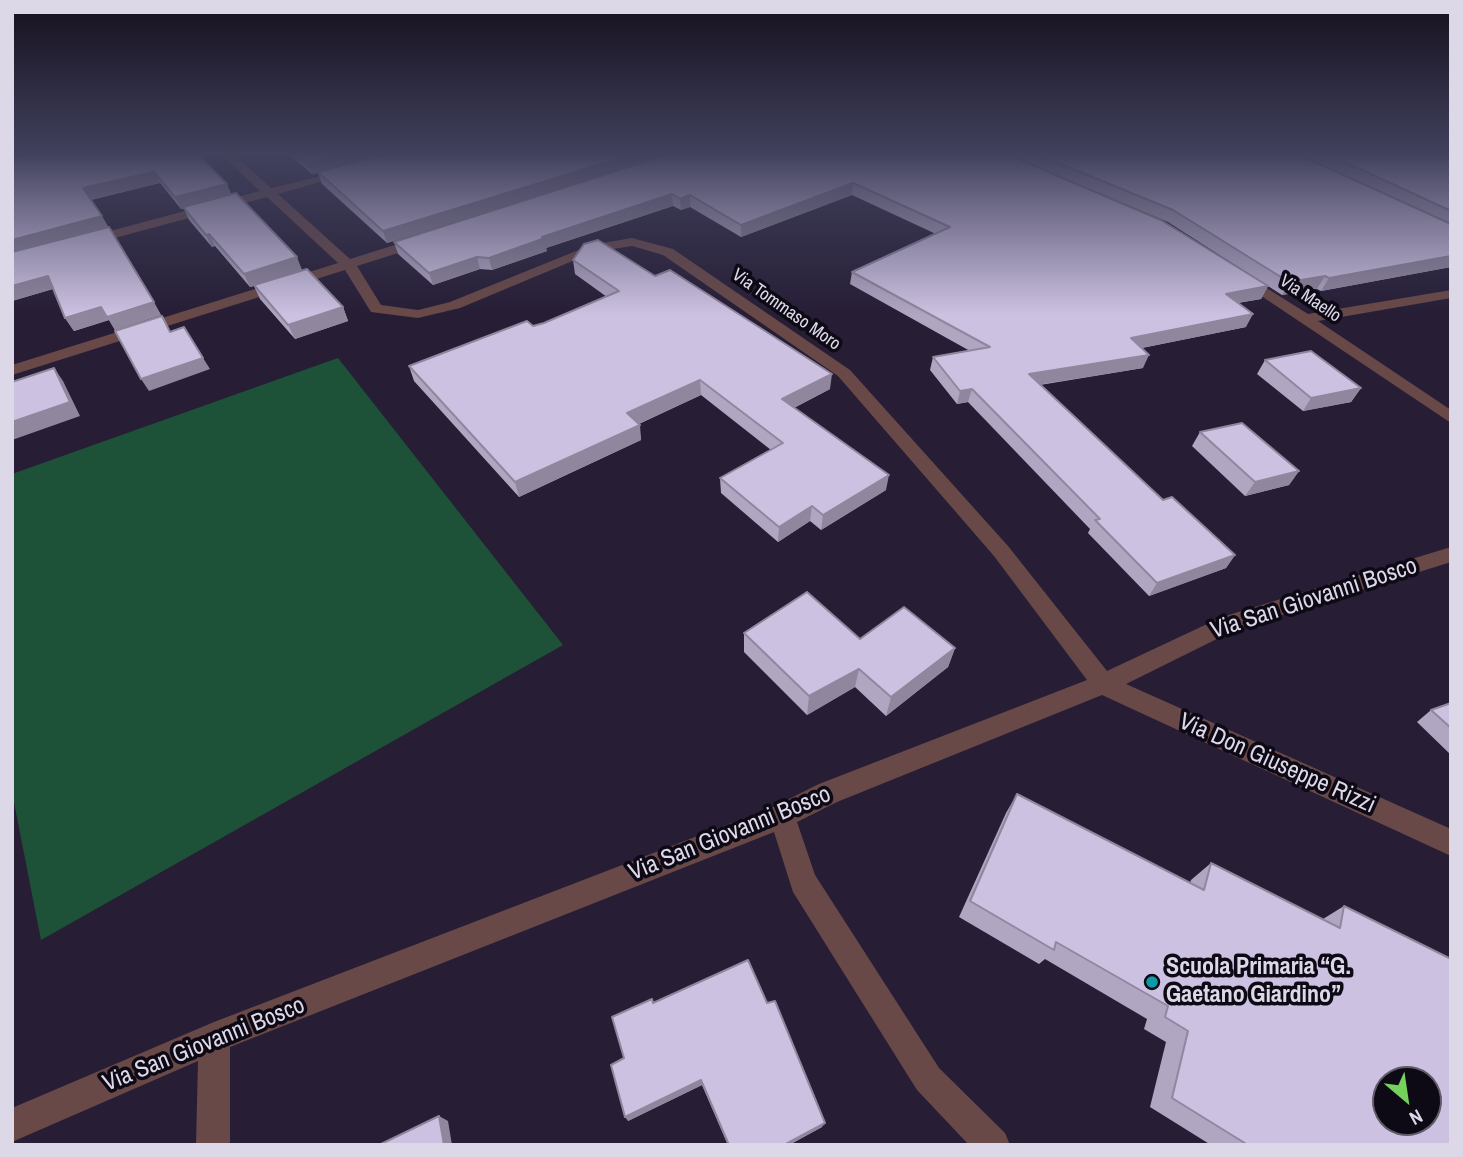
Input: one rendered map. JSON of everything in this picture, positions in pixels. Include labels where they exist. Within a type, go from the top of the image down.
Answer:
[{"type":"street","points":[[66,247],[213,207]]},
{"type":"street","points":[[285,207],[349,265]]},
{"type":"street","points":[[12,370],[442,234]]},
{"type":"street","name":"Via Tommaso Moro","points":[[349,265],[376,309],[418,314],[455,305],[591,250],[632,242],[668,252],[844,373],[1001,551],[1103,684]]},
{"type":"street","name":"Via Maello","points":[[1226,266],[1451,418]]},
{"type":"street","points":[[1306,320],[1451,294]]},
{"type":"street","name":"Via San Giovanni Bosco","points":[[12,1125],[214,1038],[782,816],[828,793],[1103,684],[1230,622],[1451,554]]},
{"type":"street","name":"Via Don Giuseppe Rizzi","points":[[1103,684],[1451,843]]},
{"type":"street","points":[[782,816],[803,882],[928,1079],[993,1145]]},
{"type":"street","points":[[213,1145],[214,1038]]},
{"type":"green space","points":[[338,358],[563,645],[41,940],[12,792],[12,474]]},
{"type":"building","points":[[12,207],[96,207],[102,216],[12,240]]},
{"type":"building","points":[[183,207],[249,207],[297,257],[244,274]]},
{"type":"building","points":[[357,207],[461,207],[383,231]]},
{"type":"building","points":[[503,207],[633,207],[489,258],[477,257],[429,273],[394,242]]},
{"type":"building","points":[[710,207],[789,207],[741,225]]},
{"type":"building","points":[[906,207],[1131,207],[1161,220],[1268,286],[1226,294],[1253,314],[1131,338],[1149,355],[1029,374],[1163,500],[1172,497],[1235,555],[1157,583],[1095,520],[1100,519],[972,389],[960,391],[933,357],[990,347],[852,272],[950,227]]},
{"type":"building","points":[[1166,207],[1414,207],[1451,224],[1451,256],[1329,278],[1325,276],[1289,282]]},
{"type":"building","points":[[109,227],[154,302],[107,317],[101,307],[65,318],[48,276],[12,286],[12,252]]},
{"type":"building","points":[[598,240],[655,276],[670,270],[832,374],[782,399],[889,475],[823,515],[812,506],[779,527],[720,478],[783,443],[700,380],[627,413],[640,425],[515,482],[409,366],[527,321],[533,326],[544,323],[619,291],[573,260],[584,244]]},
{"type":"building","points":[[307,269],[343,307],[288,325],[254,285]]},
{"type":"building","points":[[162,316],[170,332],[184,327],[203,358],[141,379],[115,331]]},
{"type":"building","points":[[1311,351],[1361,388],[1311,398],[1265,360]]},
{"type":"building","points":[[54,368],[70,402],[12,422],[12,382]]},
{"type":"building","points":[[1242,423],[1299,471],[1255,482],[1200,432]]},
{"type":"building","points":[[807,592],[860,639],[904,607],[955,648],[891,697],[859,669],[809,696],[744,633]]},
{"type":"building","points":[[1451,703],[1451,728],[1431,710]]},
{"type":"building","points":[[1017,794],[1204,890],[1211,863],[1340,928],[1344,906],[1451,959],[1451,1145],[1248,1145],[1172,1098],[1188,1031],[1165,1017],[1168,1006],[1056,942],[1054,950],[970,901]]},
{"type":"building","points":[[748,960],[767,1003],[775,1001],[825,1123],[784,1145],[729,1145],[701,1080],[625,1117],[611,1065],[624,1058],[612,1017],[652,999],[653,1003]]},
{"type":"building","points":[[439,1116],[444,1145],[379,1145]]},
{"type":"place","name":"Scuola Primaria “G. Gaetano Giardino”","points":[[1152,982]]}]
